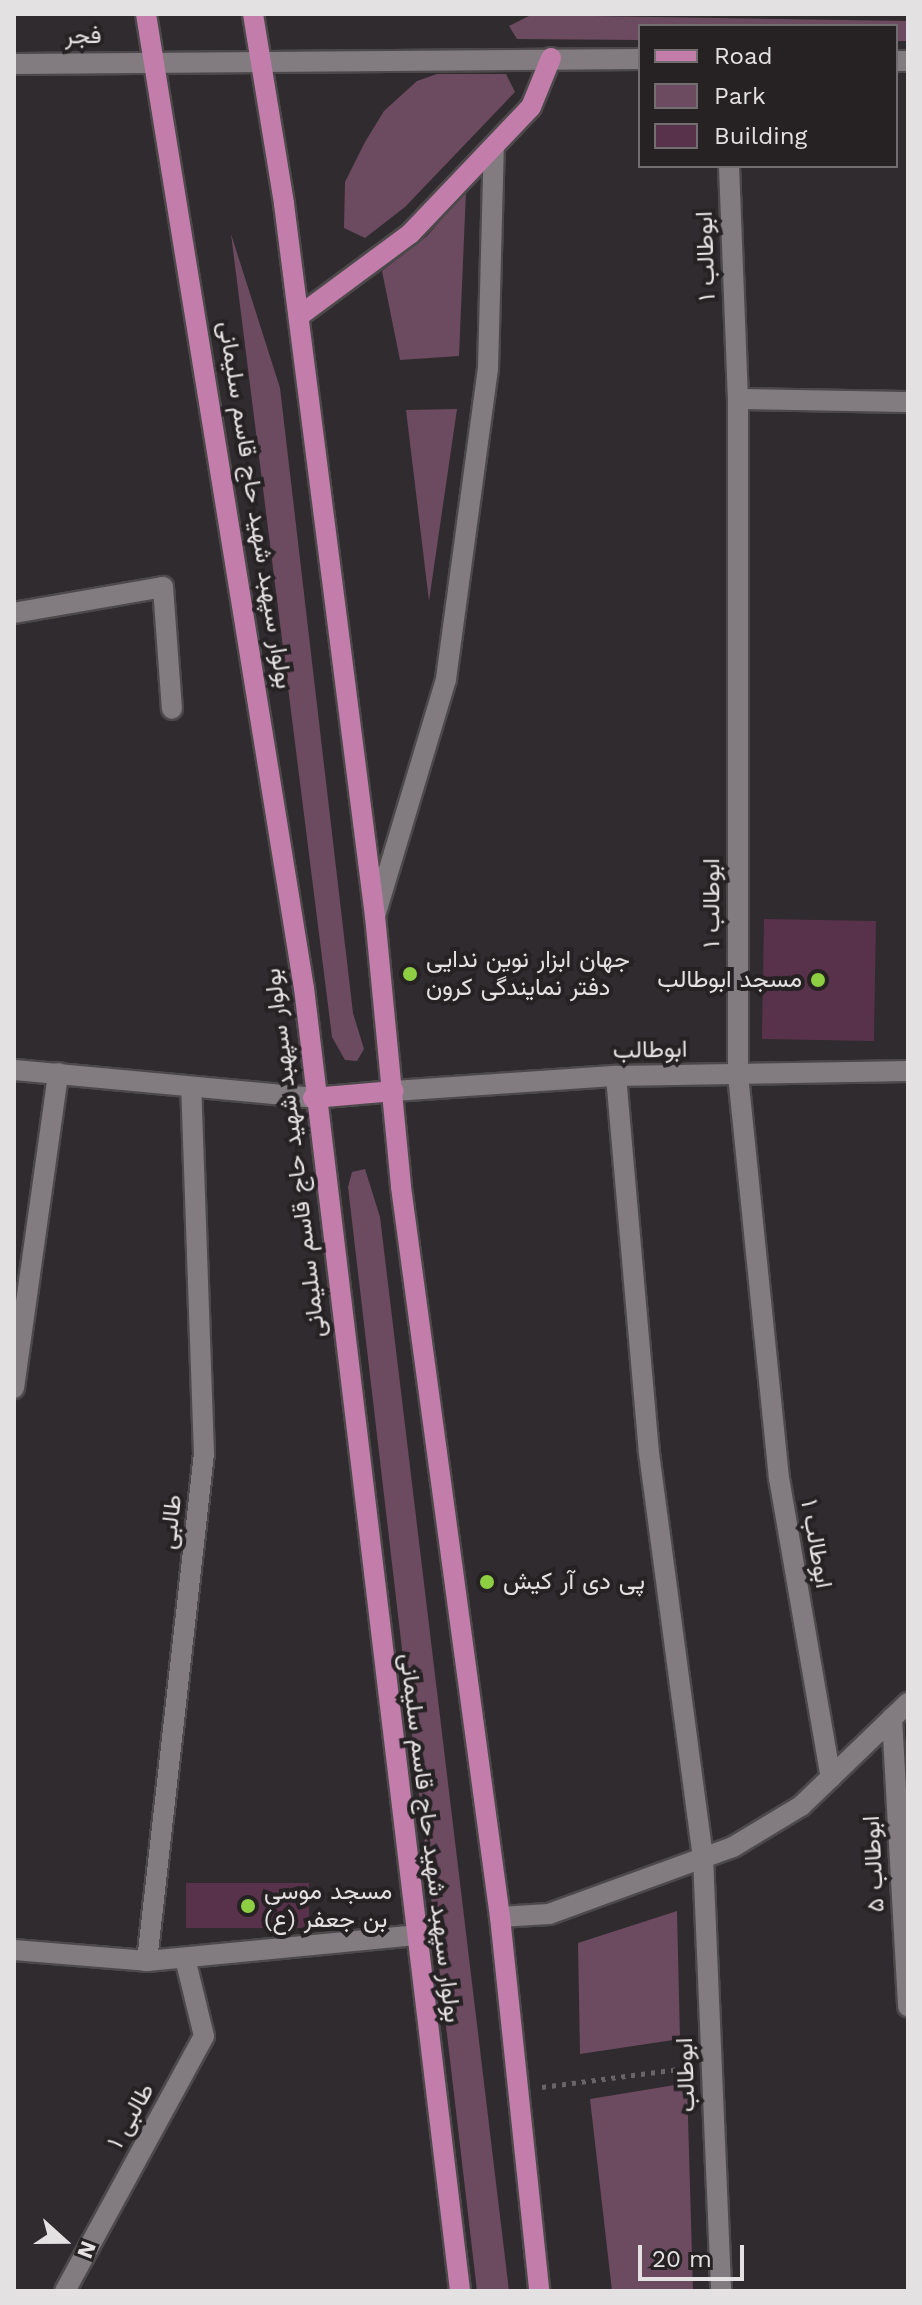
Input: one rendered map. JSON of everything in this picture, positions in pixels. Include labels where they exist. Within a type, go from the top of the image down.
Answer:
[{"type":"main road","name":"بولوار سپهبد شهید حاج قاسم سلیمانی","points":[[146,14],[267,746],[460,2291]]},
{"type":"main road","points":[[253,14],[299,316],[375,916],[394,1091],[500,1917],[539,2291]]},
{"type":"main road","points":[[299,316],[410,234],[531,107],[551,58]]},
{"type":"main road","points":[[313,1098],[394,1091]]},
{"type":"street","name":"فجر","points":[[14,64],[262,58]]},
{"type":"street","points":[[262,58],[638,59]]},
{"type":"street","points":[[375,916],[446,679],[488,369],[494,147]]},
{"type":"street","name":"ابوطالب ۱","points":[[729,168],[738,399],[738,1075],[779,1478],[831,1778]]},
{"type":"street","points":[[738,399],[908,402]]},
{"type":"street","points":[[14,613],[163,587],[172,709]]},
{"type":"street","points":[[14,1070],[313,1098]]},
{"type":"street","name":"ابوطالب","points":[[394,1091],[616,1076],[908,1071]]},
{"type":"street","points":[[14,1388],[58,1073]]},
{"type":"street","points":[[616,1076],[649,1453],[703,1857]]},
{"type":"street","name":"طالبی","points":[[147,1961],[204,1454],[191,1087]]},
{"type":"street","points":[[500,1917],[549,1914],[703,1857],[801,1806],[908,1703]]},
{"type":"street","name":"ابوطالب ۵","points":[[892,1718],[908,2007]]},
{"type":"street","name":"ابوطالب","points":[[703,1857],[721,2291]]},
{"type":"street","points":[[14,1950],[147,1961],[416,1935]]},
{"type":"street","name":"طالبی ۱","points":[[65,2291],[204,2036],[185,1958]]},
{"type":"path","points":[[519,2090],[712,2064]]},
{"type":"green space","points":[[531,15],[908,21],[908,41],[898,41],[898,24],[638,24],[638,40],[517,39],[509,26]]},
{"type":"green space","points":[[437,74],[506,74],[515,92],[405,207],[365,238],[344,228],[345,182],[365,142],[384,111],[417,81]]},
{"type":"green space","points":[[466,191],[459,356],[400,360],[382,271],[427,236]]},
{"type":"green space","points":[[231,234],[280,388],[353,1013],[364,1049],[357,1061],[345,1060],[332,1037]]},
{"type":"green space","points":[[457,409],[429,601],[406,410]]},
{"type":"green space","points":[[365,1169],[380,1217],[509,2291],[477,2291],[348,1187],[352,1172]]},
{"type":"green space","points":[[677,1911],[680,2039],[580,2054],[578,1943]]},
{"type":"green space","points":[[687,2083],[693,2291],[612,2291],[590,2099]]},
{"type":"building","name":"مسجد ابوطالب","points":[[764,919],[876,921],[874,1041],[762,1039]]},
{"type":"building","name":"مسجد موسی بن جعفر (ع)","points":[[186,1883],[309,1883],[309,1928],[186,1928]]},
{"type":"place","name":"جهان ابزار نوین ندایی دفتر نمایندگی کرون","points":[[410,974]]},
{"type":"place","name":"مسجد ابوطالب","points":[[818,980]]},
{"type":"place","name":"پی دی آر کیش","points":[[487,1582]]},
{"type":"place","name":"مسجد موسی بن جعفر (ع)","points":[[248,1906]]}]
